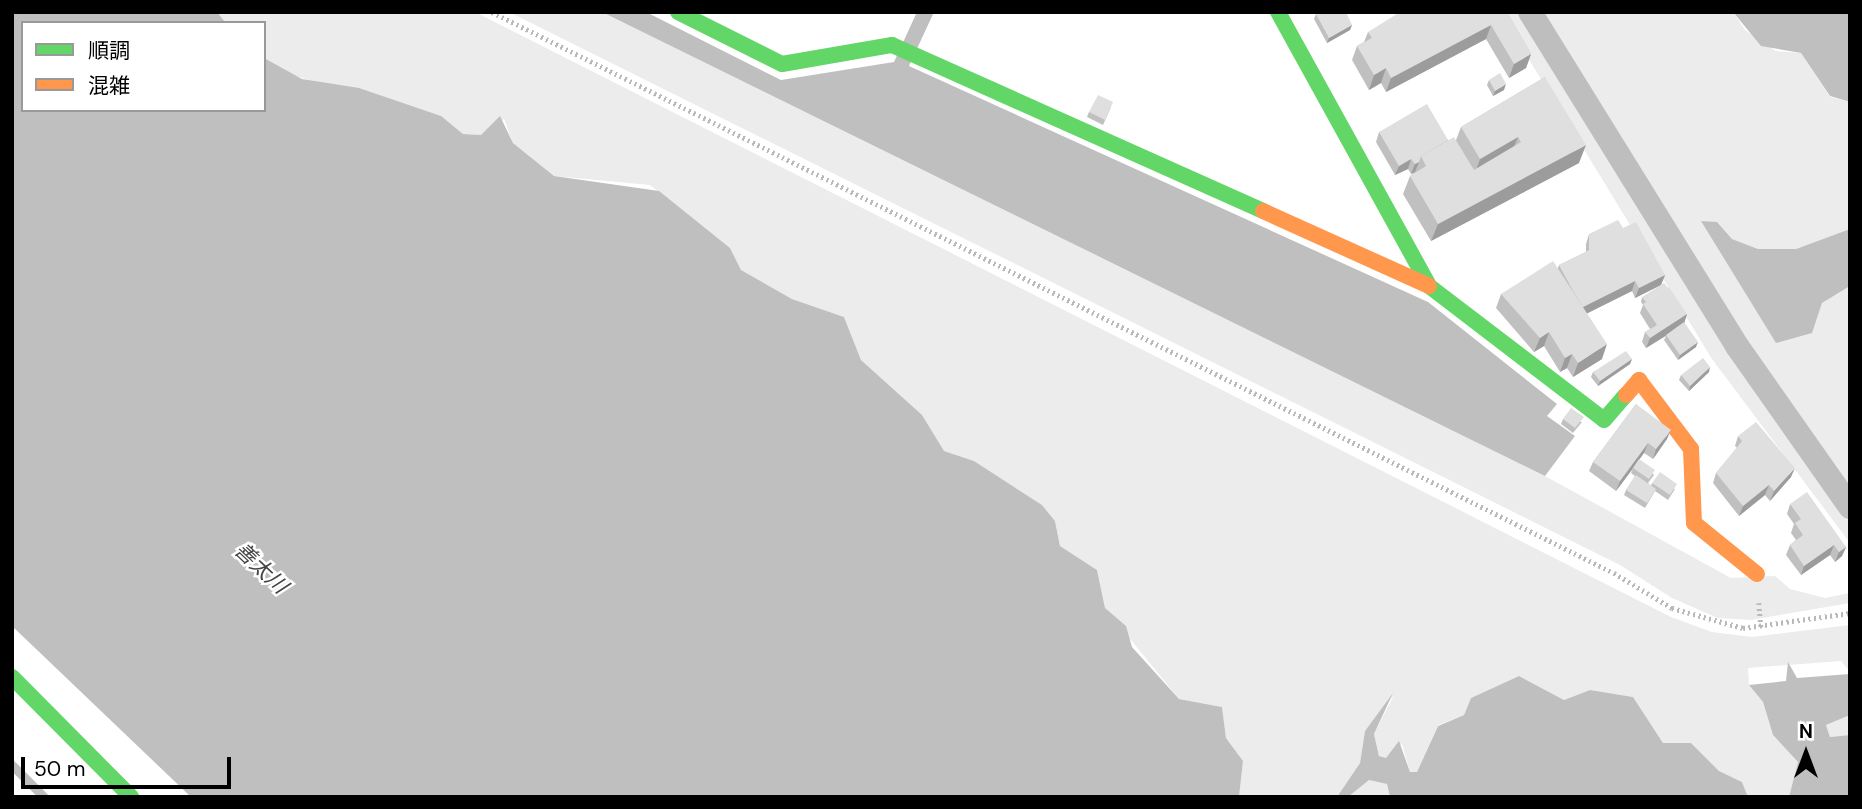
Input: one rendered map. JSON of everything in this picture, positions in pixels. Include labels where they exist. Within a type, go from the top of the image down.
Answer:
[{"type":"street","points":[[678,12],[782,64],[892,45],[1429,286],[1604,420],[1639,380],[1691,449],[1694,523],[1757,574]]},
{"type":"street","points":[[1278,12],[1429,286]]},
{"type":"street","points":[[1530,12],[1737,345],[1850,507]]},
{"type":"street","points":[[12,677],[131,797]]},
{"type":"path","points":[[492,12],[1579,555],[1672,608],[1743,628],[1850,613]]},
{"type":"shaded area","points":[[217,12],[475,12],[1671,617],[1712,632],[1752,637],[1850,625],[1850,672],[1841,661],[1748,668],[1749,685],[1763,702],[1773,735],[1798,762],[1789,797],[1748,797],[1742,782],[1719,771],[1691,743],[1663,743],[1633,697],[1590,690],[1564,700],[1519,676],[1471,698],[1464,715],[1438,725],[1417,772],[1410,772],[1402,744],[1386,758],[1379,756],[1374,734],[1394,695],[1365,731],[1360,763],[1337,797],[1239,797],[1243,761],[1226,738],[1222,707],[1179,699],[1105,608],[1097,570],[1060,546],[1055,521],[1042,505],[974,461],[944,451],[905,400],[861,360],[844,317],[792,299],[741,270],[730,248],[650,185],[554,176],[513,143],[504,119],[481,135],[463,134],[440,116],[284,73],[266,60],[266,21],[224,21]]},
{"type":"shaded area","points":[[509,12],[602,12],[1545,476],[1731,578],[1775,576],[1790,589],[1825,598],[1850,593],[1850,603],[1751,620],[1718,618],[1672,598],[1620,565]]},
{"type":"shaded area","points":[[1500,12],[1518,12],[1730,348],[1850,521],[1850,543],[1712,359]]},
{"type":"shaded area","points":[[1540,12],[1733,12],[1745,30],[1776,51],[1801,53],[1830,97],[1850,102],[1850,229],[1796,249],[1758,249],[1732,239],[1717,222],[1702,222],[1814,326],[1822,303],[1850,286],[1850,491],[1745,339]]},
{"type":"shaded area","points":[[1850,715],[1850,735],[1830,737],[1826,725]]},
{"type":"shaded area","points":[[1369,780],[1387,784],[1390,797],[1348,797]]},
{"type":"water","name":"善太川","points":[[12,12],[217,12],[224,21],[21,21],[21,112],[266,112],[266,59],[302,79],[359,88],[441,116],[463,134],[481,135],[500,116],[513,143],[554,176],[659,191],[730,248],[741,270],[792,299],[844,317],[861,360],[922,415],[944,451],[974,461],[1042,505],[1055,521],[1060,546],[1097,570],[1105,608],[1126,626],[1132,647],[1179,699],[1222,707],[1226,738],[1243,761],[1239,797],[191,797],[12,626]]},
{"type":"water","points":[[602,12],[646,12],[781,80],[894,62],[917,12],[934,12],[909,66],[1428,302],[1557,404],[1547,416],[1575,436],[1545,476]]},
{"type":"water","points":[[1733,12],[1850,12],[1850,102],[1830,96],[1801,53],[1761,46]]},
{"type":"water","points":[[1701,221],[1717,222],[1732,239],[1758,249],[1796,249],[1850,229],[1850,286],[1822,303],[1812,333],[1776,343]]},
{"type":"water","points":[[1788,662],[1797,678],[1850,674],[1850,715],[1826,725],[1830,737],[1850,735],[1850,797],[1789,797],[1798,762],[1773,735],[1763,702],[1749,685],[1786,681]]},
{"type":"water","points":[[1519,676],[1564,700],[1590,690],[1633,697],[1663,743],[1691,743],[1719,771],[1742,782],[1748,797],[1390,797],[1387,784],[1369,780],[1348,797],[1337,797],[1360,763],[1365,731],[1393,693],[1374,734],[1379,756],[1386,758],[1399,741],[1410,772],[1417,772],[1438,726],[1464,715],[1471,698]]},
{"type":"building","points":[[1346,12],[1352,25],[1329,38],[1316,14]]},
{"type":"building","points":[[1400,12],[1507,12],[1531,54],[1514,64],[1491,25],[1391,78],[1386,68],[1374,75],[1357,46],[1372,38],[1368,32]]},
{"type":"building","points":[[1500,73],[1506,84],[1495,91],[1489,80]]},
{"type":"building","points":[[1545,77],[1586,145],[1438,224],[1410,176],[1426,166],[1421,156],[1454,137],[1474,170],[1521,142],[1518,137],[1480,159],[1461,127]]},
{"type":"building","points":[[1098,95],[1113,102],[1105,120],[1089,112]]},
{"type":"building","points":[[1427,104],[1448,140],[1421,156],[1419,162],[1415,164],[1411,159],[1399,166],[1379,132]]},
{"type":"building","points":[[1618,220],[1623,228],[1636,222],[1665,275],[1639,288],[1635,281],[1583,307],[1559,265],[1589,250],[1589,234]]},
{"type":"building","points":[[1553,261],[1607,344],[1578,363],[1572,354],[1565,358],[1549,332],[1540,338],[1501,294]]},
{"type":"building","points":[[1664,283],[1668,288],[1646,302],[1642,297]]},
{"type":"building","points":[[1669,287],[1687,314],[1650,338],[1645,332],[1657,325],[1643,304]]},
{"type":"building","points":[[1684,322],[1698,342],[1680,355],[1666,335]]},
{"type":"building","points":[[1626,351],[1632,359],[1600,381],[1593,372]]},
{"type":"building","points":[[1703,358],[1710,367],[1690,386],[1681,375]]},
{"type":"building","points":[[1636,404],[1671,430],[1656,449],[1648,443],[1620,481],[1593,462]]},
{"type":"building","points":[[1571,408],[1584,417],[1575,428],[1563,419]]},
{"type":"building","points":[[1756,422],[1795,468],[1774,491],[1769,485],[1743,506],[1716,473],[1742,441],[1738,436]]},
{"type":"building","points":[[1639,459],[1655,470],[1649,479],[1633,468]]},
{"type":"building","points":[[1660,472],[1677,484],[1670,495],[1652,483]]},
{"type":"building","points":[[1636,475],[1656,489],[1647,503],[1626,490]]},
{"type":"building","points":[[1807,492],[1846,547],[1839,552],[1834,545],[1804,566],[1790,545],[1803,535],[1795,523],[1801,519],[1790,504]]},
{"type":"waterway","points":[[12,765],[44,797]]},
{"type":"traffic: fast","points":[[678,12],[782,64],[892,45],[1263,211]]},
{"type":"traffic: fast","points":[[1278,12],[1429,286],[1604,420],[1626,395]]},
{"type":"traffic: fast","points":[[12,677],[131,797]]},
{"type":"traffic: slow","points":[[1263,211],[1429,286]]},
{"type":"traffic: slow","points":[[1626,395],[1639,380],[1691,449],[1694,523],[1757,574]]}]
